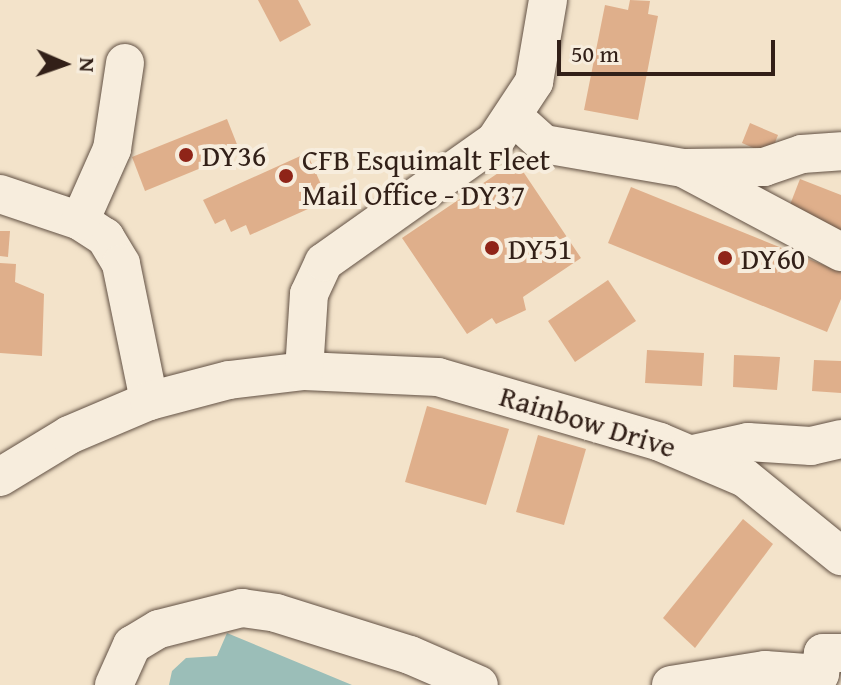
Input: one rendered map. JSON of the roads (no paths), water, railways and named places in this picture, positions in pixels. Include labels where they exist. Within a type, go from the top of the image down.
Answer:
[{"type":"lane","points":[[304,371],[309,294],[324,262],[353,236],[478,158],[515,118],[539,66],[548,0]]},
{"type":"lane","points":[[80,221],[112,149],[125,63]]},
{"type":"lane","points":[[515,118],[544,144],[683,168],[764,167],[802,154],[841,151]]},
{"type":"lane","points":[[683,168],[841,252]]},
{"type":"lane","points":[[0,194],[80,221],[105,237],[121,264],[149,401]]},
{"type":"lane","name":"Rainbow Drive","points":[[0,477],[69,435],[149,401],[229,380],[304,371],[438,377],[693,454],[745,478],[841,556]]},
{"type":"lane","points":[[693,454],[748,442],[811,446],[841,439]]},
{"type":"lane","points":[[114,685],[132,645],[159,629],[242,608],[395,650],[479,685]]},
{"type":"lane","points":[[671,685],[765,670],[827,671]]},
{"type":"water","points":[[227,633],[352,685],[169,685],[172,671],[186,658],[217,656]]},
{"type":"place","name":"DY36","points":[[186,155]]},
{"type":"place","name":"CFB Esquimalt Fleet Mail Office - DY37","points":[[286,176]]},
{"type":"place","name":"DY51","points":[[492,248]]},
{"type":"place","name":"DY60","points":[[725,258]]}]
